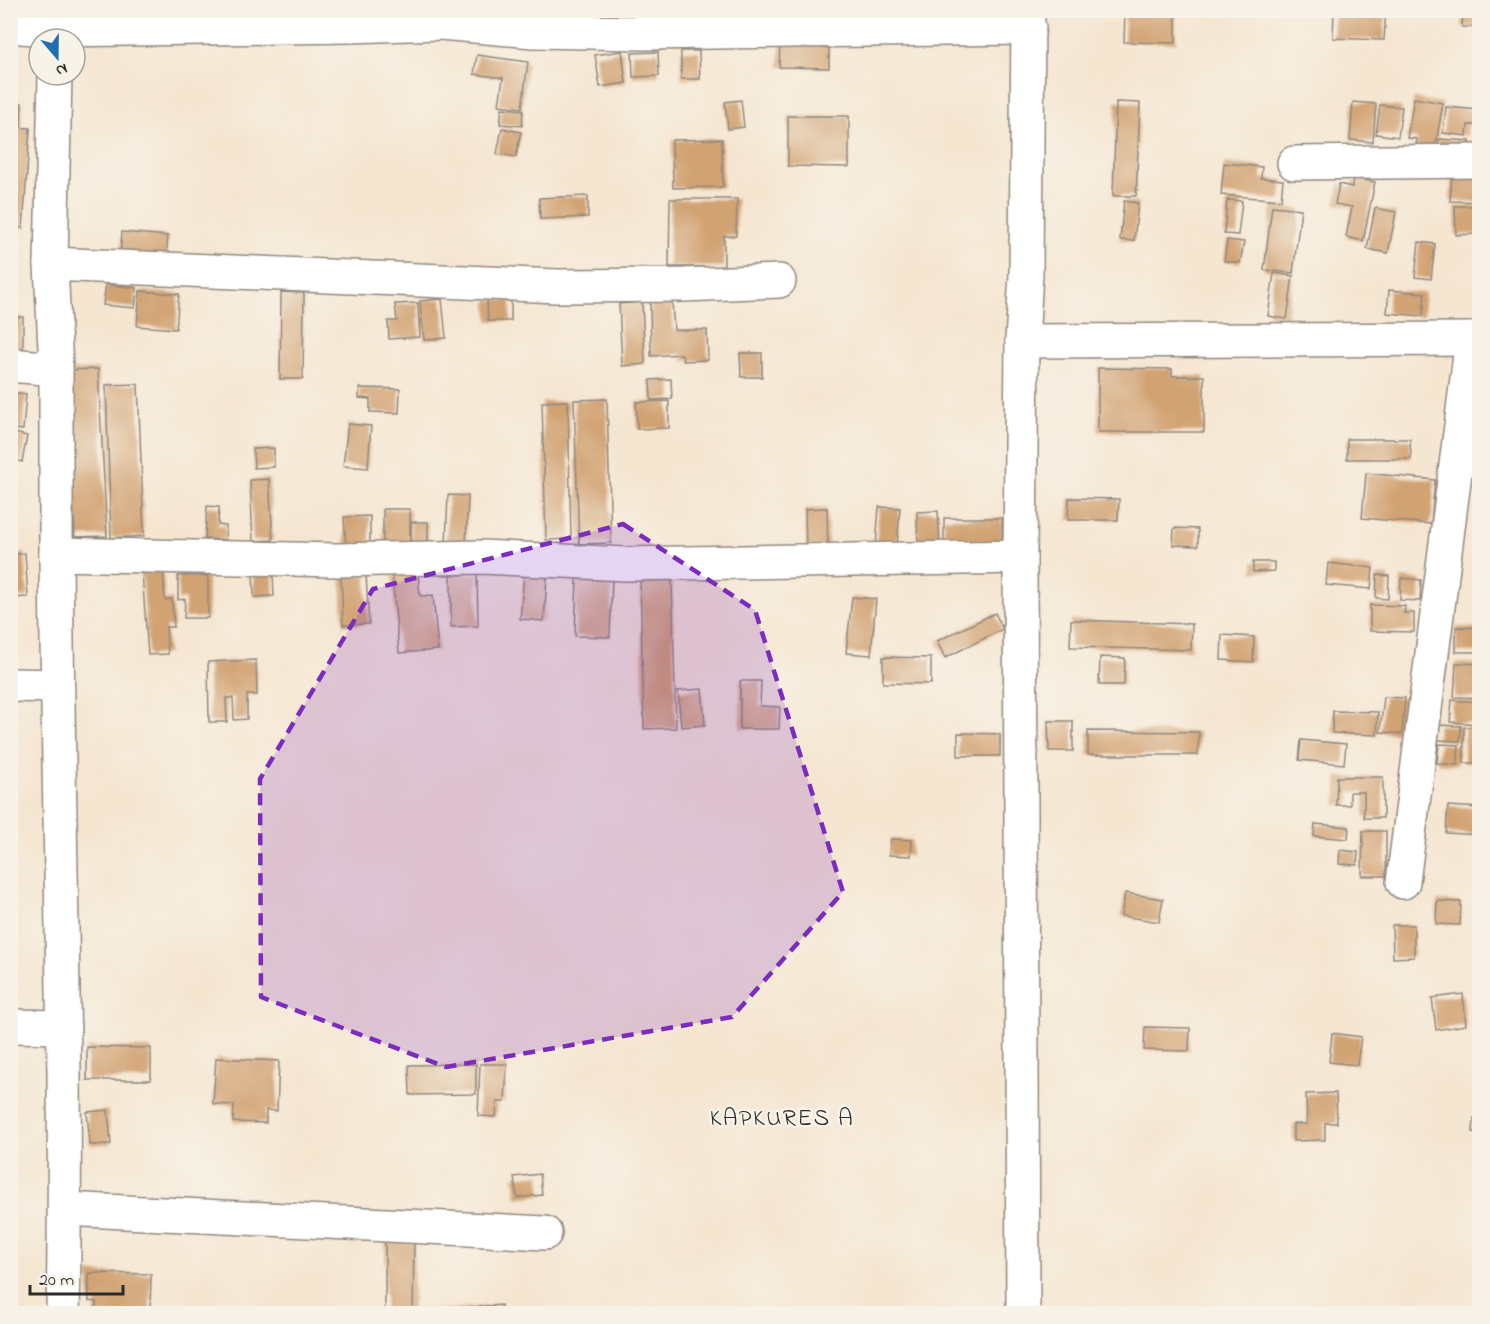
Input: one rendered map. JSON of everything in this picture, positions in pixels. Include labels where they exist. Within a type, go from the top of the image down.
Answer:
[{"type":"street","points":[[10,26],[350,26],[440,22],[534,31],[643,33],[1028,19],[1020,557],[1023,1314]]},
{"type":"street","points":[[55,87],[51,264],[56,369],[57,686],[64,1027],[63,1314]]},
{"type":"street","points":[[1294,163],[1479,161]]},
{"type":"street","points":[[51,264],[557,286],[684,285],[779,281]]},
{"type":"street","points":[[1022,341],[1476,339],[1403,882]]},
{"type":"street","points":[[10,365],[56,369]]},
{"type":"street","points":[[56,554],[336,560],[482,558],[626,564],[1020,557]]},
{"type":"street","points":[[10,685],[57,686]]},
{"type":"street","points":[[10,1026],[64,1027]]},
{"type":"street","points":[[65,1209],[545,1233]]},
{"type":"highlighted area","points":[[623,524],[755,610],[843,892],[732,1017],[446,1067],[261,997],[260,779],[373,589]]},
{"type":"building","points":[[1125,10],[1176,10],[1176,43],[1124,42]]},
{"type":"building","points":[[1334,10],[1386,10],[1384,40],[1333,38]]},
{"type":"building","points":[[1463,10],[1480,10],[1480,27],[1462,27]]},
{"type":"building","points":[[780,42],[829,42],[829,68],[779,67]]},
{"type":"building","points":[[622,51],[626,83],[600,87],[595,55]]},
{"type":"building","points":[[681,51],[699,51],[700,79],[681,79]]},
{"type":"building","points":[[658,52],[659,76],[633,77],[632,53]]},
{"type":"building","points":[[477,55],[528,62],[522,108],[499,105],[503,78],[474,74]]},
{"type":"building","points":[[1414,98],[1443,103],[1434,155],[1415,153],[1417,139],[1407,138]]},
{"type":"building","points":[[741,100],[744,127],[728,129],[725,102]]},
{"type":"building","points":[[10,102],[22,103],[21,126],[10,125]]},
{"type":"building","points":[[1116,102],[1140,103],[1136,196],[1113,196]]},
{"type":"building","points":[[1353,102],[1376,104],[1373,142],[1350,140]]},
{"type":"building","points":[[1380,105],[1402,107],[1398,137],[1376,134]]},
{"type":"building","points":[[1446,107],[1479,110],[1478,125],[1468,125],[1467,136],[1443,133]]},
{"type":"building","points":[[502,108],[523,110],[522,126],[500,124]]},
{"type":"building","points":[[788,116],[849,116],[849,167],[788,166]]},
{"type":"building","points":[[10,127],[30,128],[23,228],[10,227]]},
{"type":"building","points":[[502,128],[521,132],[516,157],[497,154]]},
{"type":"building","points":[[722,139],[723,187],[673,188],[672,140]]},
{"type":"building","points":[[1439,139],[1470,141],[1468,157],[1438,155]]},
{"type":"building","points":[[1224,163],[1262,167],[1261,178],[1283,180],[1281,200],[1221,195]]},
{"type":"building","points":[[1452,173],[1480,175],[1480,202],[1450,201]]},
{"type":"building","points":[[1353,178],[1375,182],[1363,241],[1346,237],[1352,207],[1335,204],[1339,184],[1352,187]]},
{"type":"building","points":[[588,196],[588,217],[540,219],[539,198]]},
{"type":"building","points":[[670,199],[737,199],[736,236],[724,236],[724,267],[669,267]]},
{"type":"building","points":[[1227,200],[1242,201],[1238,235],[1224,234]]},
{"type":"building","points":[[1124,201],[1138,203],[1134,241],[1120,240]]},
{"type":"building","points":[[1272,206],[1301,209],[1293,273],[1264,270]]},
{"type":"building","points":[[1455,206],[1479,206],[1479,234],[1456,235]]},
{"type":"building","points":[[1375,208],[1396,212],[1388,253],[1367,249]]},
{"type":"building","points":[[122,232],[168,236],[166,258],[120,255]]},
{"type":"building","points":[[1227,240],[1244,242],[1240,263],[1224,261]]},
{"type":"building","points":[[1419,242],[1435,244],[1431,279],[1415,277]]},
{"type":"building","points":[[1274,273],[1293,276],[1287,319],[1268,316]]},
{"type":"building","points":[[106,284],[137,288],[135,308],[103,305]]},
{"type":"building","points":[[1389,290],[1425,293],[1423,316],[1387,313]]},
{"type":"building","points":[[140,291],[179,294],[176,329],[137,326]]},
{"type":"building","points":[[281,292],[304,293],[303,379],[280,379]]},
{"type":"building","points":[[442,299],[446,338],[424,340],[420,301]]},
{"type":"building","points":[[487,300],[511,300],[511,321],[488,321]]},
{"type":"building","points":[[672,301],[674,330],[707,330],[708,360],[683,361],[682,354],[651,356],[650,302]]},
{"type":"building","points":[[642,302],[645,364],[622,366],[619,304]]},
{"type":"building","points":[[418,303],[420,337],[389,339],[388,321],[397,321],[395,304]]},
{"type":"building","points":[[10,317],[23,317],[23,349],[10,349]]},
{"type":"building","points":[[740,353],[762,353],[762,377],[741,377]]},
{"type":"building","points":[[1098,368],[1172,369],[1172,376],[1204,376],[1204,432],[1098,432]]},
{"type":"building","points":[[98,369],[107,536],[75,537],[66,370]]},
{"type":"building","points":[[671,379],[672,399],[651,400],[650,380]]},
{"type":"building","points":[[138,384],[144,536],[111,538],[106,385]]},
{"type":"building","points":[[359,388],[400,389],[399,413],[370,412],[370,399],[359,398]]},
{"type":"building","points":[[10,392],[26,394],[23,430],[10,429]]},
{"type":"building","points":[[607,399],[611,543],[579,544],[574,400]]},
{"type":"building","points":[[568,401],[571,539],[546,540],[542,402]]},
{"type":"building","points":[[669,401],[669,428],[637,429],[636,402]]},
{"type":"building","points":[[348,424],[371,426],[368,468],[343,466]]},
{"type":"building","points":[[10,432],[27,436],[22,462],[10,459]]},
{"type":"building","points":[[1347,439],[1410,439],[1411,459],[1347,459]]},
{"type":"building","points":[[274,448],[274,467],[254,468],[253,449]]},
{"type":"building","points":[[1366,473],[1435,480],[1431,524],[1362,518]]},
{"type":"building","points":[[269,479],[273,540],[253,541],[250,480]]},
{"type":"building","points":[[448,495],[468,496],[466,544],[446,543]]},
{"type":"building","points":[[1069,498],[1119,499],[1118,520],[1068,520]]},
{"type":"building","points":[[207,506],[219,507],[218,525],[226,526],[225,540],[205,539]]},
{"type":"building","points":[[879,507],[900,508],[897,546],[876,545]]},
{"type":"building","points":[[827,508],[828,546],[806,547],[805,509]]},
{"type":"building","points":[[383,509],[410,509],[410,546],[383,546]]},
{"type":"building","points":[[938,511],[940,548],[918,549],[917,512]]},
{"type":"building","points":[[370,516],[370,545],[346,547],[344,517]]},
{"type":"building","points":[[944,518],[1002,518],[1002,549],[944,548]]},
{"type":"building","points":[[411,522],[428,522],[428,544],[411,544]]},
{"type":"building","points":[[1174,528],[1198,529],[1198,546],[1173,545]]},
{"type":"building","points":[[25,553],[28,597],[10,598],[10,555]]},
{"type":"building","points":[[1253,562],[1274,562],[1274,571],[1253,572]]},
{"type":"building","points":[[1328,563],[1373,568],[1371,589],[1326,585]]},
{"type":"building","points":[[163,570],[165,600],[172,599],[174,627],[166,627],[168,654],[148,655],[142,572]]},
{"type":"building","points":[[273,572],[274,596],[254,597],[253,573]]},
{"type":"building","points":[[418,573],[420,596],[433,595],[438,650],[399,653],[392,575]]},
{"type":"building","points":[[477,574],[478,626],[451,627],[451,575]]},
{"type":"building","points":[[524,574],[547,576],[544,621],[520,619]]},
{"type":"building","points":[[366,575],[369,624],[343,625],[341,576]]},
{"type":"building","points":[[1377,575],[1389,576],[1388,599],[1376,598]]},
{"type":"building","points":[[178,576],[208,576],[208,618],[184,618],[185,599],[178,600]]},
{"type":"building","points":[[577,577],[612,577],[610,637],[575,636]]},
{"type":"building","points":[[1401,578],[1421,580],[1420,601],[1400,600]]},
{"type":"building","points":[[640,580],[672,580],[676,728],[644,729]]},
{"type":"building","points":[[852,597],[876,599],[871,655],[846,653]]},
{"type":"building","points":[[1370,605],[1405,606],[1404,613],[1414,613],[1414,632],[1370,631]]},
{"type":"building","points":[[995,613],[1003,629],[945,658],[937,641]]},
{"type":"building","points":[[1071,620],[1192,624],[1191,650],[1070,647]]},
{"type":"building","points":[[1456,627],[1480,628],[1480,652],[1456,652]]},
{"type":"building","points":[[1222,635],[1254,637],[1253,662],[1221,660]]},
{"type":"building","points":[[883,657],[931,658],[931,684],[883,683]]},
{"type":"building","points":[[1100,657],[1125,658],[1124,685],[1099,685]]},
{"type":"building","points":[[256,660],[257,695],[247,695],[247,719],[234,720],[233,698],[226,698],[227,722],[209,722],[208,662]]},
{"type":"building","points":[[1456,663],[1480,664],[1480,698],[1454,697]]},
{"type":"building","points":[[740,681],[761,681],[760,706],[780,707],[779,729],[740,729]]},
{"type":"building","points":[[702,689],[705,725],[681,727],[678,691]]},
{"type":"building","points":[[1384,697],[1405,698],[1402,734],[1380,732]]},
{"type":"building","points":[[1452,700],[1480,702],[1480,724],[1450,722]]},
{"type":"building","points":[[1333,711],[1378,712],[1377,735],[1332,733]]},
{"type":"building","points":[[1048,721],[1073,721],[1073,751],[1049,751]]},
{"type":"building","points":[[1438,725],[1461,726],[1460,741],[1437,740]]},
{"type":"building","points":[[1464,727],[1480,727],[1480,763],[1464,763]]},
{"type":"building","points":[[1088,731],[1199,732],[1198,755],[1088,755]]},
{"type":"building","points":[[958,733],[1000,734],[1000,756],[958,756]]},
{"type":"building","points":[[1301,740],[1346,744],[1344,764],[1299,760]]},
{"type":"building","points":[[1439,744],[1459,745],[1457,765],[1437,763]]},
{"type":"building","points":[[1337,777],[1383,777],[1383,818],[1364,818],[1364,792],[1350,792],[1350,805],[1336,805]]},
{"type":"building","points":[[1448,806],[1480,808],[1480,835],[1446,833]]},
{"type":"building","points":[[1315,824],[1349,827],[1348,839],[1314,836]]},
{"type":"building","points":[[1363,831],[1386,831],[1386,876],[1362,876]]},
{"type":"building","points":[[891,839],[912,840],[911,856],[889,855]]},
{"type":"building","points":[[1340,850],[1358,852],[1357,865],[1339,864]]},
{"type":"building","points":[[1125,893],[1163,899],[1159,922],[1121,916]]},
{"type":"building","points":[[1437,901],[1461,902],[1460,925],[1436,924]]},
{"type":"building","points":[[1392,925],[1414,925],[1414,957],[1393,958]]},
{"type":"building","points":[[1463,994],[1466,1025],[1436,1030],[1432,998]]},
{"type":"building","points":[[1145,1027],[1190,1028],[1189,1051],[1144,1050]]},
{"type":"building","points":[[1332,1033],[1361,1037],[1357,1065],[1329,1062]]},
{"type":"building","points":[[87,1047],[151,1048],[151,1080],[87,1080]]},
{"type":"building","points":[[216,1058],[279,1061],[277,1111],[266,1110],[266,1123],[233,1122],[234,1105],[213,1104]]},
{"type":"building","points":[[476,1064],[476,1094],[410,1095],[409,1065]]},
{"type":"building","points":[[480,1064],[507,1064],[505,1102],[497,1102],[496,1117],[478,1116]]},
{"type":"building","points":[[1336,1093],[1337,1123],[1325,1123],[1325,1140],[1293,1141],[1293,1124],[1307,1124],[1306,1094]]},
{"type":"building","points":[[108,1110],[111,1144],[90,1145],[87,1112]]},
{"type":"building","points":[[1474,1118],[1480,1119],[1480,1133],[1473,1132]]},
{"type":"building","points":[[540,1174],[542,1195],[517,1198],[514,1177]]},
{"type":"building","points":[[385,1242],[414,1242],[413,1314],[385,1314]]},
{"type":"building","points":[[89,1273],[151,1274],[150,1314],[95,1314],[96,1302],[89,1301]]},
{"type":"building","points":[[501,1305],[502,1314],[428,1314],[428,1311]]},
{"type":"district","name":"KAPKURES A","points":[[782,1117]]}]
